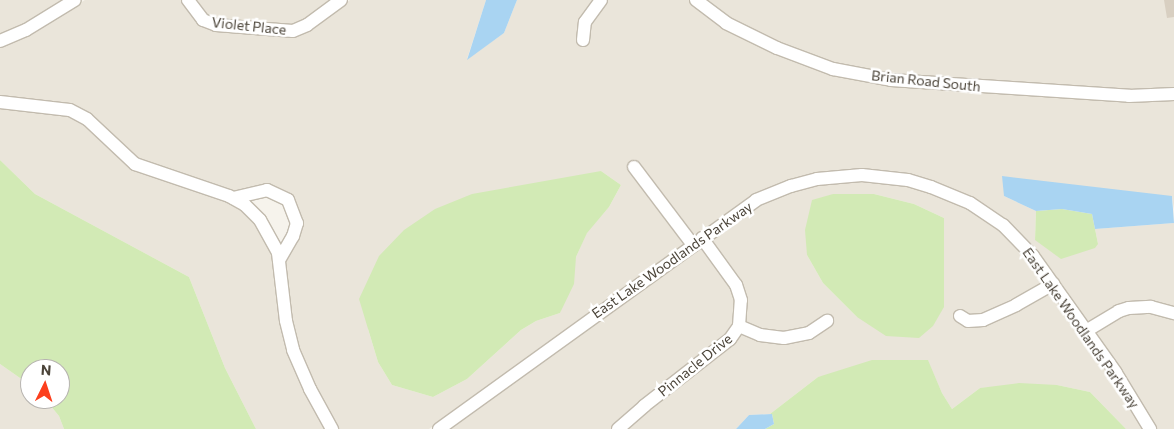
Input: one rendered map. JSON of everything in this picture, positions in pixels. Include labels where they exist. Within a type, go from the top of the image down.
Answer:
[{"type":"street","points":[[0,41],[26,30],[75,0]]},
{"type":"street","name":"Violet Place","points":[[188,0],[202,20],[216,25],[292,31],[306,25],[341,0]]},
{"type":"street","points":[[583,40],[585,22],[601,0]]},
{"type":"street","name":"Brian Road South","points":[[696,0],[726,23],[777,48],[833,69],[862,75],[891,80],[999,89],[1129,96],[1174,94]]},
{"type":"street","points":[[0,102],[70,110],[86,119],[135,164],[233,198],[245,205],[260,220],[279,260],[286,321],[293,350],[310,389],[332,429]]},
{"type":"street","name":"Pinnacle Drive","points":[[618,429],[644,406],[730,339],[739,326],[742,300],[736,285],[634,167]]},
{"type":"street","name":"East Lake Woodlands Parkway","points":[[439,429],[756,200],[817,178],[840,176],[883,177],[930,187],[970,203],[1014,235],[1033,256],[1086,331],[1124,386],[1150,429]]},
{"type":"street","points":[[233,198],[267,190],[288,200],[297,223],[293,236],[279,260]]},
{"type":"street","points":[[960,316],[968,320],[983,320],[1016,305],[1053,284]]},
{"type":"street","points":[[1086,331],[1119,311],[1128,308],[1151,307],[1174,313]]},
{"type":"street","points":[[739,326],[760,335],[784,338],[809,333],[827,321]]},
{"type":"shaded area","points":[[0,0],[64,0],[24,25],[0,35]]},
{"type":"shaded area","points":[[85,0],[181,0],[199,24],[215,31],[309,30],[350,0],[486,0],[467,59],[504,33],[517,0],[595,0],[580,22],[577,44],[587,46],[590,25],[607,0],[689,0],[696,8],[724,28],[891,86],[1129,102],[1174,100],[1174,209],[1172,196],[1004,196],[1036,211],[1035,240],[1098,244],[1095,229],[1174,223],[1174,307],[1152,301],[1128,302],[1088,324],[972,198],[932,182],[884,171],[839,170],[816,173],[790,180],[754,195],[693,237],[635,159],[627,166],[685,244],[429,429],[338,429],[321,402],[298,348],[290,319],[284,261],[302,222],[298,206],[292,196],[277,187],[267,185],[234,192],[138,159],[90,114],[71,104],[0,97],[0,46],[29,35]],"holes":[[[601,171],[621,185],[609,207],[587,232],[576,257],[560,313],[536,321],[521,330],[467,379],[433,397],[392,385],[378,362],[368,329]]]},
{"type":"shaded area","points":[[194,0],[332,0],[304,20],[292,25],[217,20],[205,16]]},
{"type":"shaded area","points":[[703,0],[1174,0],[1174,88],[1129,91],[892,75],[835,63],[778,43],[728,18]]},
{"type":"shaded area","points":[[0,108],[68,115],[84,123],[133,170],[227,201],[229,205],[232,204],[242,210],[256,224],[274,259],[272,261],[305,392],[326,429],[256,429],[225,368],[189,277],[35,194],[0,160]]},
{"type":"shaded area","points":[[862,181],[907,186],[929,192],[968,208],[999,230],[1029,260],[1045,282],[982,314],[970,315],[957,309],[953,319],[968,326],[984,325],[1051,291],[1114,379],[1144,429],[1126,429],[1090,392],[1057,385],[980,388],[952,409],[942,393],[928,361],[818,377],[770,414],[749,415],[736,429],[625,429],[741,333],[759,341],[785,344],[810,338],[834,323],[828,313],[807,327],[784,333],[761,330],[745,323],[747,299],[709,239],[758,205],[793,191],[818,184]],"holes":[[[833,194],[874,194],[914,204],[944,218],[943,280],[857,317],[823,283],[807,255]]]},
{"type":"shaded area","points":[[701,245],[732,288],[736,301],[735,324],[727,335],[641,401],[612,429],[448,429]]},
{"type":"shaded area","points":[[1151,312],[1174,319],[1174,429],[1156,429],[1094,333],[1121,316]]},
{"type":"shaded area","points":[[0,364],[20,378],[20,409],[53,409],[59,416],[64,429],[0,429]]},
{"type":"green space","points":[[0,160],[35,194],[189,277],[225,368],[256,429],[64,429],[59,416],[53,409],[70,409],[70,359],[20,359],[20,378],[0,364]]},
{"type":"green space","points":[[601,171],[621,185],[609,207],[587,233],[576,257],[574,284],[560,313],[536,321],[521,330],[467,379],[433,397],[392,385],[378,362],[359,299],[379,256],[404,230],[435,209],[472,194]]},
{"type":"green space","points":[[833,194],[874,194],[914,204],[944,218],[944,307],[933,326],[919,338],[886,336],[857,317],[823,283],[807,255],[805,230],[812,200]]},
{"type":"green space","points":[[1062,209],[1092,214],[1098,244],[1095,248],[1061,259],[1035,240],[1036,211]]},
{"type":"green space","points":[[872,360],[928,360],[942,393],[952,409],[980,388],[1019,383],[1057,385],[1090,392],[1126,429],[765,429],[774,424],[772,414],[770,414],[818,377]]},
{"type":"water","points":[[486,0],[517,0],[504,33],[467,60]]},
{"type":"water","points":[[1002,176],[1172,196],[1174,223],[1095,229],[1092,214],[1062,209],[1036,211],[1004,196]]},
{"type":"water","points":[[772,414],[774,424],[765,429],[736,429],[749,415]]},
{"type":"building","points":[[1164,0],[1174,0],[1174,17],[1167,18]]}]
